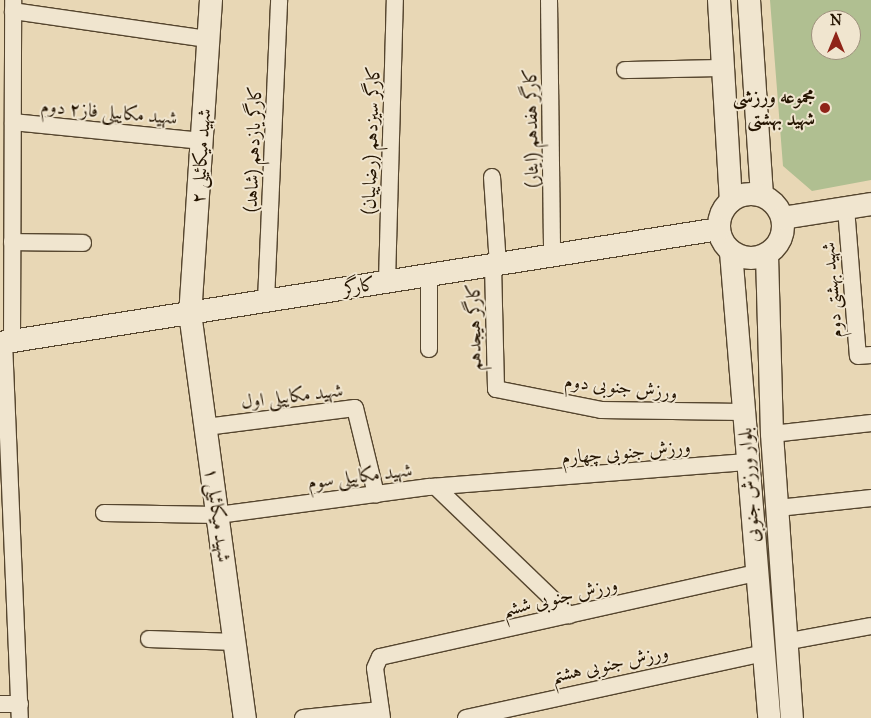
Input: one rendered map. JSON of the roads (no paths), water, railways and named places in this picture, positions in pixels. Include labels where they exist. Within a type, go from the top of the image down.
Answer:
[{"type":"main road","name":"شهید میکائیلی ۲","points":[[190,313],[211,0]]},
{"type":"main road","points":[[720,0],[731,201],[718,229],[731,252],[748,259],[767,255],[781,240],[783,218],[779,208],[762,195],[731,201]]},
{"type":"main road","points":[[749,0],[762,195]]},
{"type":"main road","points":[[783,218],[871,204]]},
{"type":"main road","name":"کارگر","points":[[5,342],[718,229]]},
{"type":"main road","name":"بلوار ورزش جنوبی","points":[[731,252],[755,573],[769,718]]},
{"type":"main road","name":"بلوار ورزش جنوبی","points":[[767,255],[772,434],[785,642],[792,718]]},
{"type":"main road","name":"شهید میکائیلی ۱","points":[[190,313],[245,718]]},
{"type":"street","name":"کارگر یازدهم (شاهد)","points":[[266,301],[279,0]]},
{"type":"street","name":"کارگر سیزدهم (رضاییان)","points":[[387,282],[395,0]]},
{"type":"street","name":"کارگر هفدهم (ایثار)","points":[[549,0],[552,255]]},
{"type":"street","points":[[0,704],[20,711],[18,650],[7,558],[5,342],[8,251],[8,129],[13,5],[208,39]]},
{"type":"street","points":[[625,70],[723,68]]},
{"type":"street","name":"شهید مکاییلی فاز۲ دوم","points":[[8,129],[202,141]]},
{"type":"street","name":"کارگر هیجدهم","points":[[492,176],[496,264],[496,388]]},
{"type":"street","name":"شهید بهشتی دوم","points":[[846,208],[858,356],[871,355]]},
{"type":"street","points":[[8,251],[83,243]]},
{"type":"street","points":[[429,275],[429,349]]},
{"type":"street","name":"ورزش جنوبی دوم","points":[[496,388],[601,410],[743,412]]},
{"type":"street","name":"شهید مکاییلی اول","points":[[206,427],[355,408],[376,494]]},
{"type":"street","points":[[772,434],[871,423]]},
{"type":"street","name":"ورزش جنوبی چهارم","points":[[507,481],[748,462]]},
{"type":"street","name":"شهید مکاییلی سوم","points":[[104,513],[218,515],[376,494],[507,481]]},
{"type":"street","points":[[436,487],[569,616]]},
{"type":"street","points":[[778,508],[871,498]]},
{"type":"street","name":"ورزش جنوبی ششم","points":[[381,714],[376,663],[380,658],[755,573]]},
{"type":"street","points":[[785,642],[871,626]]},
{"type":"street","points":[[149,639],[235,642]]},
{"type":"street","name":"ورزش جنوبی هشتم","points":[[466,718],[763,653]]},
{"type":"street","points":[[303,718],[381,714]]},
{"type":"place","name":"مجموعه ورزشی شهید بهشتی","points":[[825,108]]}]
